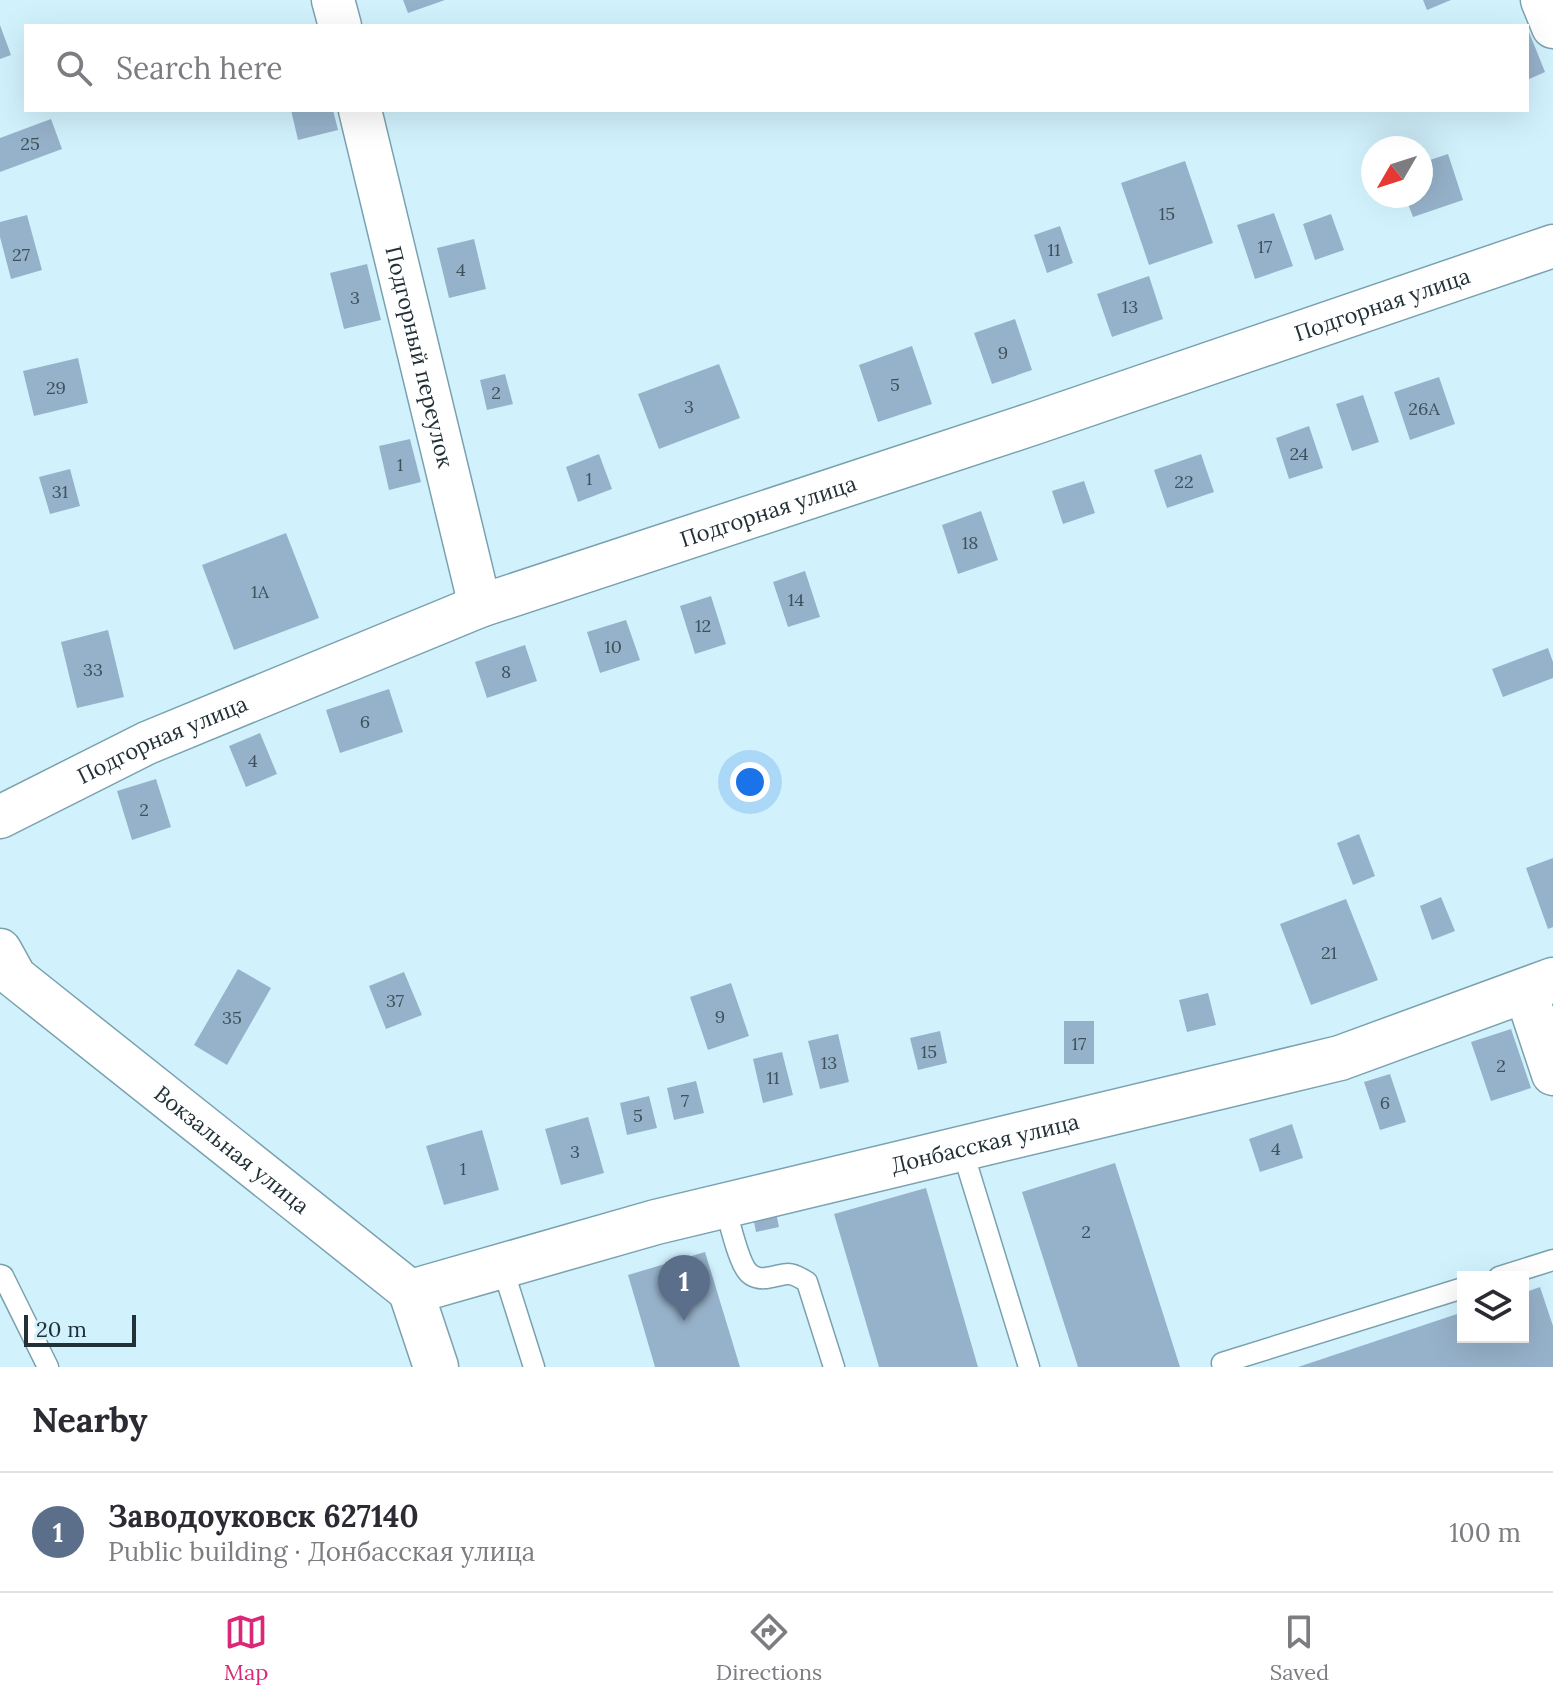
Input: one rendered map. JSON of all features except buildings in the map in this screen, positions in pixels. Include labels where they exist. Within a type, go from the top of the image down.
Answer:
[{"type":"street","points":[[333,0],[339,24]]},
{"type":"street","points":[[1542,0],[1553,27]]},
{"type":"street","name":"Подгорный переулок","points":[[360,112],[480,606]]},
{"type":"street","name":"Подгорная улица","points":[[0,817],[147,743],[480,606],[1035,423],[1553,246]]},
{"type":"street","name":"Вокзальная улица","points":[[0,950],[15,977],[411,1292]]},
{"type":"street","points":[[1539,985],[1553,1074]]},
{"type":"street","name":"Донбасская улица","points":[[411,1292],[656,1222],[1340,1058],[1539,985]]},
{"type":"street","points":[[411,1292],[436,1367]]},
{"type":"lane","points":[[962,1149],[1029,1367]]},
{"type":"lane","points":[[725,1206],[742,1263],[748,1272],[756,1278],[782,1273],[796,1275],[807,1282],[834,1367]]},
{"type":"lane","points":[[1518,1271],[1553,1260]]},
{"type":"lane","points":[[502,1266],[534,1367]]},
{"type":"lane","points":[[0,1275],[48,1367]]},
{"type":"lane","points":[[1223,1367],[1222,1363],[1457,1290]]},
{"type":"place","name":"Заводоуковск 627140","points":[[684,1321]]}]
